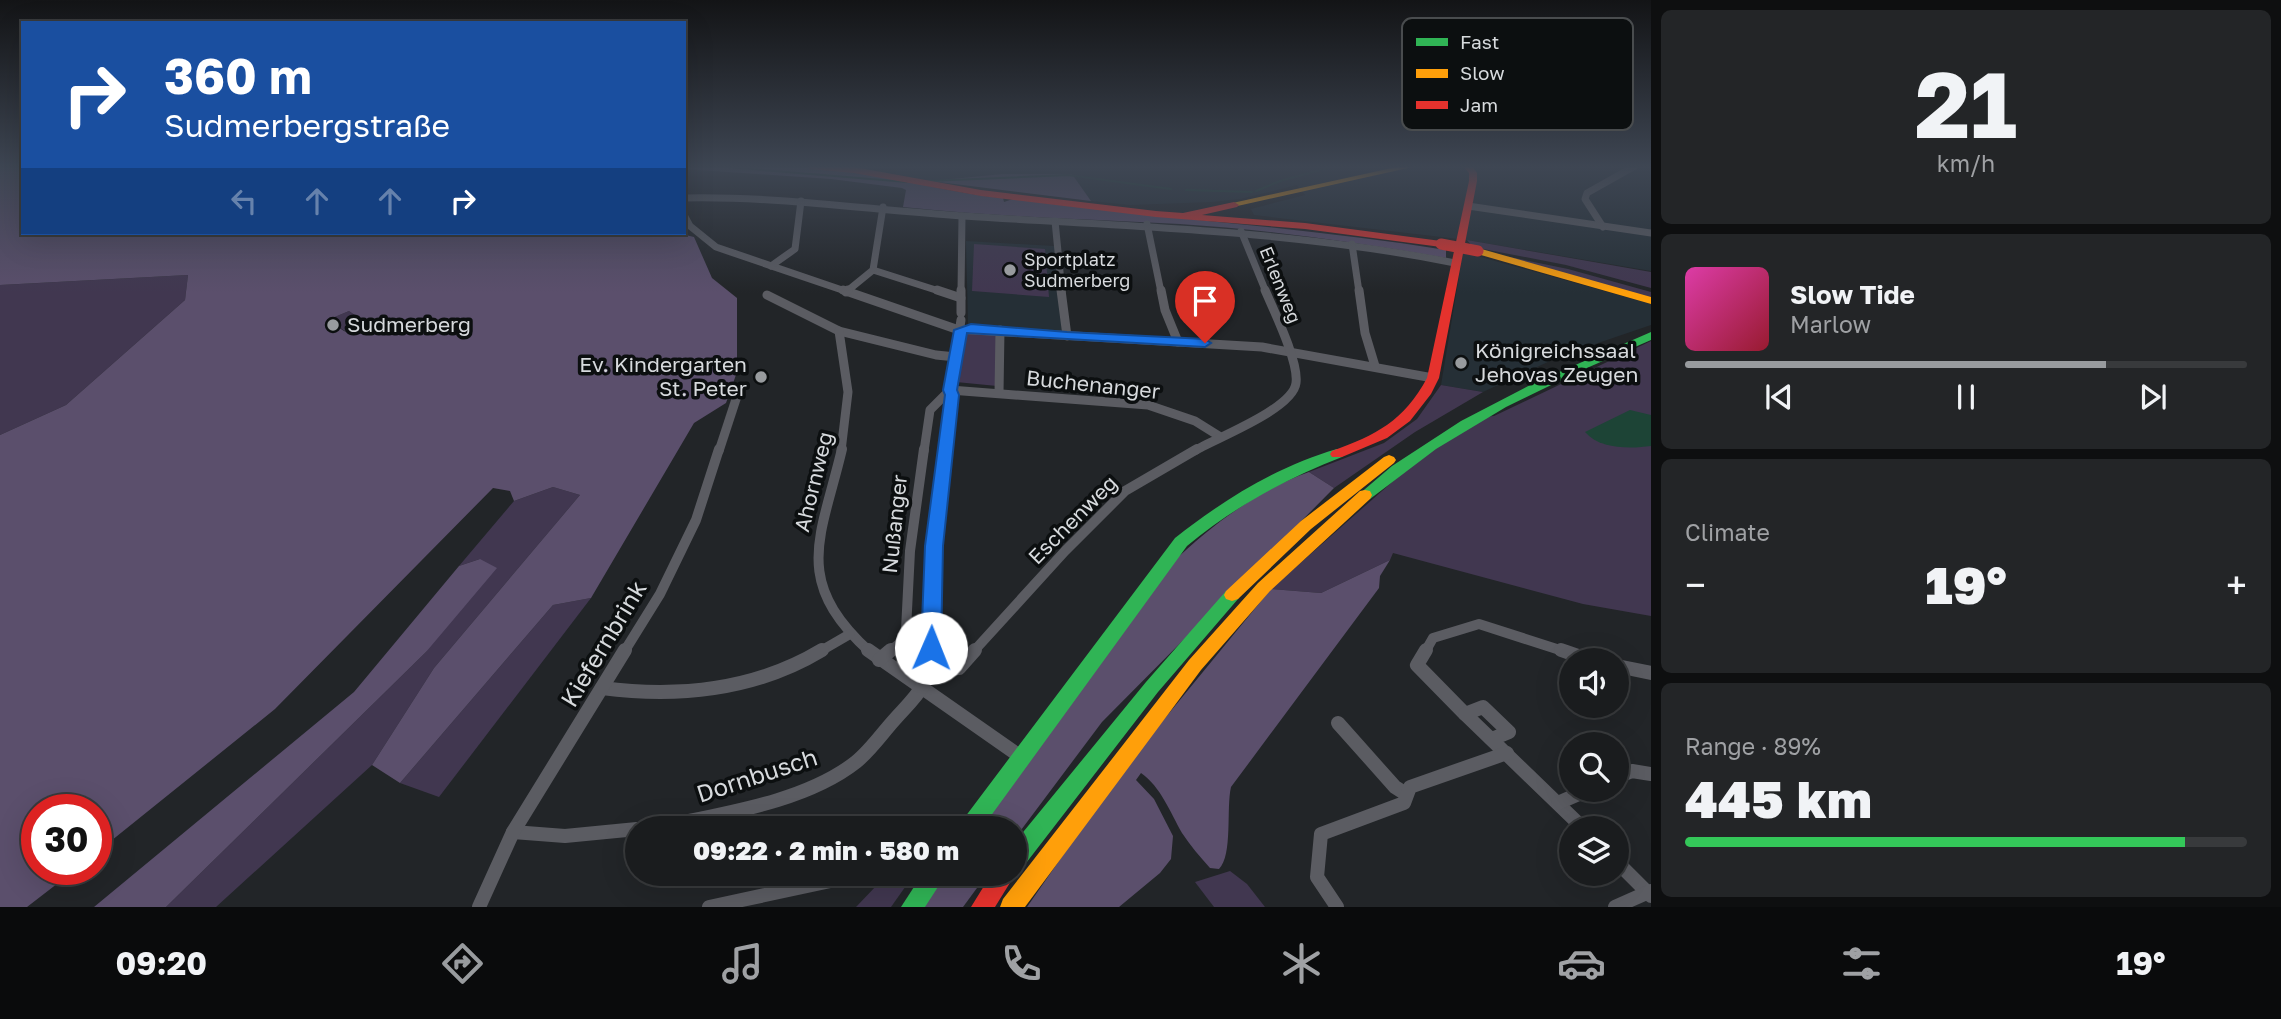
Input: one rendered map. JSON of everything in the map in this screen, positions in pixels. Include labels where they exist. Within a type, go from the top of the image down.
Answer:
[{"type":"main road","points":[[1104,208],[1183,216],[1235,216],[1262,208]]},
{"type":"main road","points":[[978,816],[1181,542],[1204,521],[1247,493],[1291,471],[1392,432],[1422,404],[1433,378],[1468,208]]},
{"type":"main road","points":[[1116,210],[1235,216],[1441,244],[1564,266],[1651,290]]},
{"type":"main road","points":[[1478,251],[1651,301]]},
{"type":"main road","points":[[1027,844],[1152,687],[1227,601],[1306,525],[1420,438],[1488,396],[1549,366],[1651,330]]},
{"type":"main road","points":[[1011,907],[1195,665],[1264,587],[1336,519],[1397,469],[1475,416],[1569,368],[1651,336]]},
{"type":"main road","points":[[912,907],[927,886]]},
{"type":"main road","points":[[982,907],[996,886]]},
{"type":"street","points":[[771,265],[795,248],[800,208]]},
{"type":"street","points":[[846,292],[873,270],[883,208]]},
{"type":"street","points":[[895,208],[962,216],[1147,224],[1235,216],[1352,244],[1455,262]]},
{"type":"street","points":[[1476,208],[1651,233]]},
{"type":"street","points":[[1591,208],[1603,227]]},
{"type":"street","name":"Nußanger","points":[[922,690],[931,670],[934,546],[961,313],[962,216]]},
{"type":"street","name":"Erlenweg","points":[[1235,216],[1289,350]]},
{"type":"street","points":[[686,219],[690,226],[716,247],[846,292],[961,313]]},
{"type":"street","points":[[1055,221],[1067,336]]},
{"type":"street","points":[[1147,224],[1165,310],[1178,342]]},
{"type":"street","points":[[1352,244],[1365,333],[1375,366]]},
{"type":"street","points":[[873,270],[961,313],[971,328],[1289,350],[1433,378]]},
{"type":"street","points":[[767,295],[839,331],[936,355],[956,357]]},
{"type":"street","points":[[950,390],[999,393],[1000,330]]},
{"type":"street","name":"Ahornweg","points":[[839,331],[850,378],[849,411],[846,435],[817,551],[823,591],[850,634],[879,660],[1021,757]]},
{"type":"street","name":"Eschenweg","points":[[931,670],[959,668],[1065,551],[1125,491],[1219,436],[1274,410],[1286,401],[1294,391],[1297,381],[1289,350]]},
{"type":"street","name":"Kiefernbrink","points":[[479,907],[513,832],[660,594],[696,520],[738,390]]},
{"type":"street","name":"Nußanger","points":[[879,660],[899,644],[906,631],[910,551],[930,410],[950,390]]},
{"type":"street","name":"Buchenanger","points":[[999,393],[1148,405],[1184,416],[1219,436]]},
{"type":"street","points":[[1559,650],[1479,624],[1433,638],[1417,665],[1465,714],[1483,707],[1508,732],[1492,738],[1571,816]]},
{"type":"street","points":[[602,688],[641,694],[676,695],[719,688],[795,666],[850,634]]},
{"type":"street","points":[[1629,668],[1651,673]]},
{"type":"street","name":"Dornbusch","points":[[710,816],[746,808],[821,783],[857,761],[922,690]]},
{"type":"street","points":[[1338,723],[1395,787],[1406,794]]},
{"type":"street","points":[[1337,907],[1317,877],[1321,834],[1404,803],[1410,787],[1507,753]]},
{"type":"street","points":[[1629,772],[1651,774]]},
{"type":"street","points":[[513,832],[565,836],[625,830]]},
{"type":"street","points":[[1615,907],[1650,893],[1629,873]]},
{"type":"street","points":[[709,907],[807,886]]},
{"type":"shaded area","points":[[0,208],[21,208],[21,235],[686,235],[694,237],[712,278],[737,298],[737,372],[726,403],[694,423],[591,598],[553,605],[400,783],[372,765],[434,668],[580,495],[553,487],[514,501],[510,491],[493,488],[275,709],[112,840],[112,794],[21,794],[21,885],[56,885],[27,907],[0,907],[0,435],[66,405],[185,300],[188,275],[0,285]],"holes":[[[349,311],[366,323],[386,320],[390,323],[375,332],[355,334],[344,331],[330,319]]]},
{"type":"shaded area","points":[[918,208],[1090,208],[1338,235],[1446,250],[1446,258],[1247,230]]},
{"type":"shaded area","points":[[1651,208],[1651,271],[1467,240],[1254,215],[1251,209]]},
{"type":"shaded area","points":[[1467,240],[1651,272],[1651,288],[1566,265],[1473,247]]},
{"type":"shaded area","points":[[966,241],[1054,246],[1062,332],[968,324]]},
{"type":"shaded area","name":"Sportplatz Sudmerberg","points":[[974,244],[1045,249],[1049,297],[972,291]]},
{"type":"shaded area","points":[[1463,252],[1651,304],[1651,325],[1563,355],[1483,392],[1441,385]]},
{"type":"shaded area","points":[[1505,256],[1568,269],[1651,292],[1651,299]]},
{"type":"shaded area","points":[[188,275],[185,300],[66,405],[0,435],[0,285]]},
{"type":"shaded area","points":[[349,311],[366,323],[386,320],[390,323],[376,331],[358,334],[341,329],[330,319]]},
{"type":"shaded area","points":[[963,329],[1000,333],[997,386],[956,382]]},
{"type":"shaded area","points":[[1651,341],[1651,616],[1583,604],[1393,553],[1390,560],[1321,593],[1271,589],[1416,461],[1484,417],[1494,416]]},
{"type":"shaded area","points":[[1441,385],[1483,392],[1415,432],[1334,488],[1309,472],[1384,443],[1417,419]]},
{"type":"shaded area","points":[[1630,410],[1651,415],[1651,446],[1606,445],[1585,432]]},
{"type":"shaded area","points":[[1309,472],[1334,488],[1102,722],[1027,822],[1027,816],[987,816],[1172,563],[1236,510]]},
{"type":"shaded area","points":[[553,487],[580,495],[434,668],[372,765],[216,907],[166,907],[426,652],[480,559],[459,566],[514,501]]},
{"type":"shaded area","points":[[480,559],[497,568],[426,652],[166,907],[94,907],[354,692],[459,566]]},
{"type":"shaded area","points":[[1390,560],[1380,576],[1379,588],[1231,787],[1228,842],[1219,869],[1210,868],[1195,851],[1160,793],[1141,773],[1136,780],[1154,799],[1173,836],[1171,859],[1160,873],[1119,907],[1027,907],[1120,773],[1271,589],[1321,593]]},
{"type":"shaded area","points":[[591,598],[439,797],[400,783],[553,605]]},
{"type":"shaded area","points":[[1230,871],[1247,884],[1265,907],[1214,907],[1195,882]]},
{"type":"shaded area","points":[[876,886],[906,886],[891,907],[856,907]]},
{"type":"shaded area","points":[[938,886],[978,886],[963,907],[923,907]]},
{"type":"traffic: fast","points":[[1365,495],[1398,469],[1466,424],[1575,368],[1651,336]]},
{"type":"traffic: fast","points":[[978,816],[1181,542],[1217,514],[1255,490],[1337,454]]},
{"type":"traffic: fast","points":[[1027,844],[1152,687],[1232,595]]},
{"type":"traffic: fast","points":[[912,907],[927,886]]},
{"type":"traffic: slow","points":[[1478,251],[1651,301]]},
{"type":"traffic: slow","points":[[1232,595],[1306,525],[1389,460]]},
{"type":"traffic: slow","points":[[1011,907],[1195,665],[1264,587],[1365,495]]},
{"type":"traffic: jam","points":[[1109,208],[1183,216],[1219,208]]},
{"type":"traffic: jam","points":[[1337,454],[1368,442],[1394,427],[1406,418],[1425,394],[1433,378],[1467,208]]},
{"type":"traffic: jam","points":[[1183,216],[1305,226],[1441,244]]},
{"type":"traffic: jam","points":[[1441,244],[1478,251]]},
{"type":"traffic: jam","points":[[982,907],[996,886]]},
{"type":"place","name":"Sportplatz Sudmerberg","points":[[1010,270]]},
{"type":"place","name":"Sudmerberg","points":[[333,325]]},
{"type":"place","name":"Königreichssaal Jehovas Zeugen","points":[[1461,363]]},
{"type":"place","name":"Ev. Kindergarten St. Peter","points":[[761,377]]},
{"type":"route","points":[[931,648],[934,546],[952,395],[950,390],[960,331],[971,328],[1205,343]]}]
